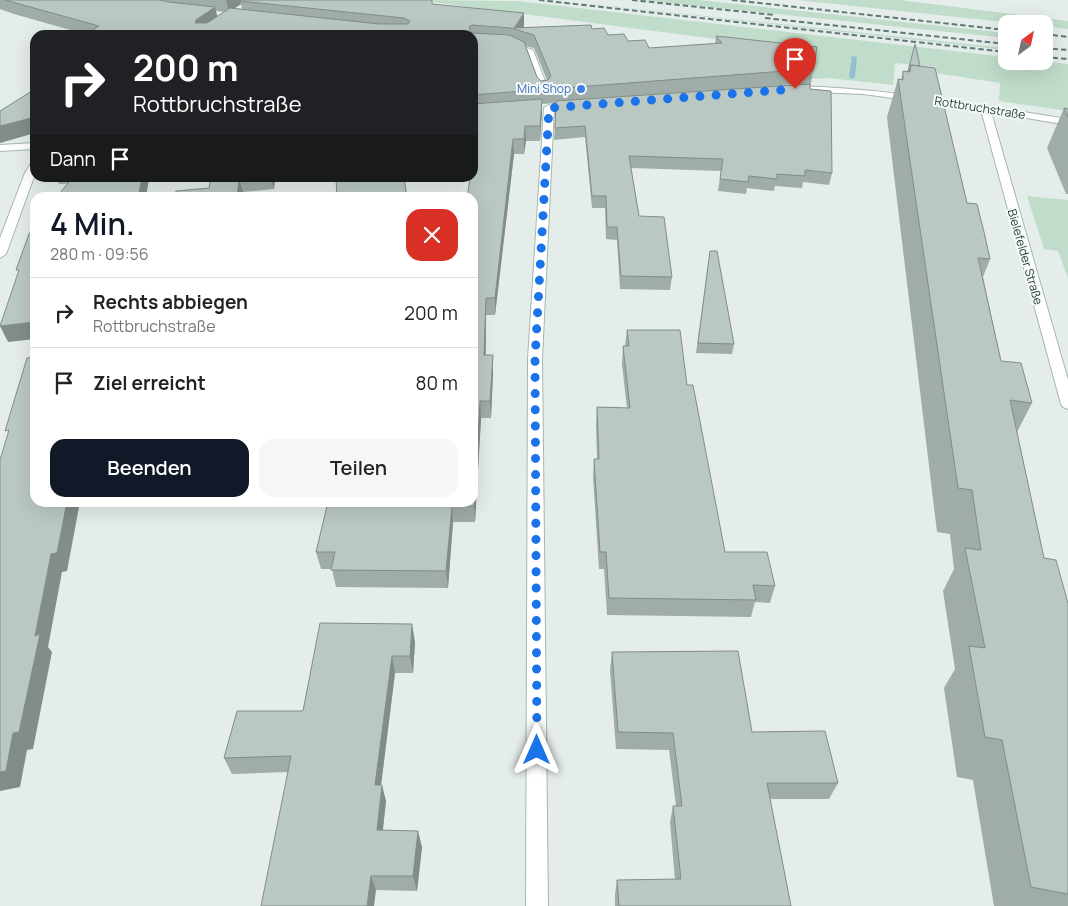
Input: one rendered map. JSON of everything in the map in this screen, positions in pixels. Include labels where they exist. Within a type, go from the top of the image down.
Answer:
[{"type":"street","points":[[478,42],[511,45],[530,52],[544,91]]},
{"type":"street","name":"Rottbruchstraße","points":[[785,90],[838,89],[884,93],[1068,122]]},
{"type":"street","points":[[538,906],[535,359],[549,108]]},
{"type":"street","name":"Bielefelder Straße","points":[[985,109],[1014,219],[1068,404]]},
{"type":"street","points":[[0,148],[30,146]]},
{"type":"street","points":[[0,254],[30,173]]},
{"type":"green space","points":[[417,0],[517,1],[998,56],[998,70],[1053,70],[1053,62],[1068,64],[1068,111],[999,101],[1000,83],[935,73],[936,67],[895,63],[893,85],[828,78],[811,79],[815,52]]},
{"type":"green space","points":[[555,0],[998,47],[998,49]]},
{"type":"green space","points":[[642,0],[699,0],[998,32],[998,37]]},
{"type":"green space","points":[[797,0],[900,0],[1020,15],[998,15],[998,21]]},
{"type":"green space","points":[[1053,19],[1068,21],[1068,29],[1053,27]]},
{"type":"green space","points":[[1027,196],[1068,200],[1068,278],[1058,251],[1044,249]]},
{"type":"building","points":[[5,0],[159,0],[215,7],[196,20],[195,23],[207,23],[230,8],[379,24],[408,24],[410,21],[404,18],[240,1],[432,0],[432,4],[524,13],[514,28],[591,25],[592,29],[604,28],[608,35],[624,34],[628,41],[645,40],[649,48],[722,43],[716,36],[817,47],[813,71],[798,70],[478,95],[478,33],[509,35],[524,42],[537,77],[541,81],[548,80],[551,76],[534,35],[511,28],[472,25],[469,27],[470,30],[93,30],[99,26]]},
{"type":"building","points":[[915,44],[920,66],[911,65],[909,72],[908,71]]},
{"type":"building","points":[[911,65],[935,68],[967,203],[977,204],[984,232],[990,259],[978,258],[1001,361],[1021,363],[1032,403],[1010,400],[1044,558],[1056,560],[1068,603],[1068,894],[1031,887],[1002,740],[985,737],[969,646],[985,648],[965,548],[981,550],[972,490],[958,488],[898,79],[903,80],[903,71],[910,72]]},
{"type":"building","points":[[810,84],[810,89],[831,91],[832,173],[805,170],[805,176],[777,174],[777,179],[749,176],[748,182],[720,179],[723,159],[629,156],[639,216],[664,217],[672,277],[621,276],[617,227],[607,227],[606,196],[592,196],[585,126],[555,128],[556,101]]},
{"type":"building","points":[[30,92],[30,118],[0,126],[0,111]]},
{"type":"building","points":[[542,99],[540,126],[525,126],[524,139],[513,139],[495,298],[486,298],[484,355],[493,355],[490,401],[480,401],[478,436],[478,192],[468,192],[469,182],[478,182],[478,104]]},
{"type":"building","points":[[1064,108],[1068,109],[1068,117]]},
{"type":"building","points":[[69,182],[141,182],[139,192],[61,192]]},
{"type":"building","points":[[210,182],[239,182],[238,192],[176,192],[176,191],[209,188]]},
{"type":"building","points":[[336,182],[405,182],[406,192],[337,192]]},
{"type":"building","points":[[30,232],[30,323],[0,326],[19,270],[16,270]]},
{"type":"building","points":[[710,251],[717,251],[734,344],[698,343]]},
{"type":"building","points":[[627,330],[680,330],[687,385],[693,385],[725,552],[767,552],[775,586],[753,585],[756,600],[609,598],[606,552],[600,552],[594,459],[599,459],[597,407],[630,408],[623,346],[629,346]]},
{"type":"building","points":[[27,358],[30,358],[30,507],[66,507],[57,553],[51,554],[35,636],[40,634],[19,732],[13,733],[6,771],[0,772],[0,460],[9,430],[5,431]]},
{"type":"building","points":[[327,507],[452,507],[446,571],[331,570],[335,552],[316,552]]},
{"type":"building","points":[[320,623],[412,624],[410,656],[392,656],[375,785],[382,785],[377,830],[418,831],[413,876],[371,876],[367,906],[261,906],[291,756],[224,758],[237,711],[303,711]]},
{"type":"building","points":[[738,651],[752,732],[825,731],[838,783],[767,783],[791,906],[619,906],[617,880],[681,879],[673,806],[682,806],[673,733],[618,732],[612,652]]},
{"type":"waterway","points":[[852,77],[854,57]]},
{"type":"railway","points":[[539,0],[998,51]]},
{"type":"railway","points":[[632,0],[774,15]]},
{"type":"railway","points":[[732,0],[998,29]]},
{"type":"railway","points":[[765,18],[998,43]]},
{"type":"railway","points":[[1053,35],[1068,37]]},
{"type":"railway","points":[[1053,49],[1068,50]]},
{"type":"railway","points":[[1053,58],[1068,59]]},
{"type":"place","name":"Mini Shop","points":[[581,89]]},
{"type":"route","points":[[537,750],[535,359],[550,121],[549,108],[795,89]]}]
